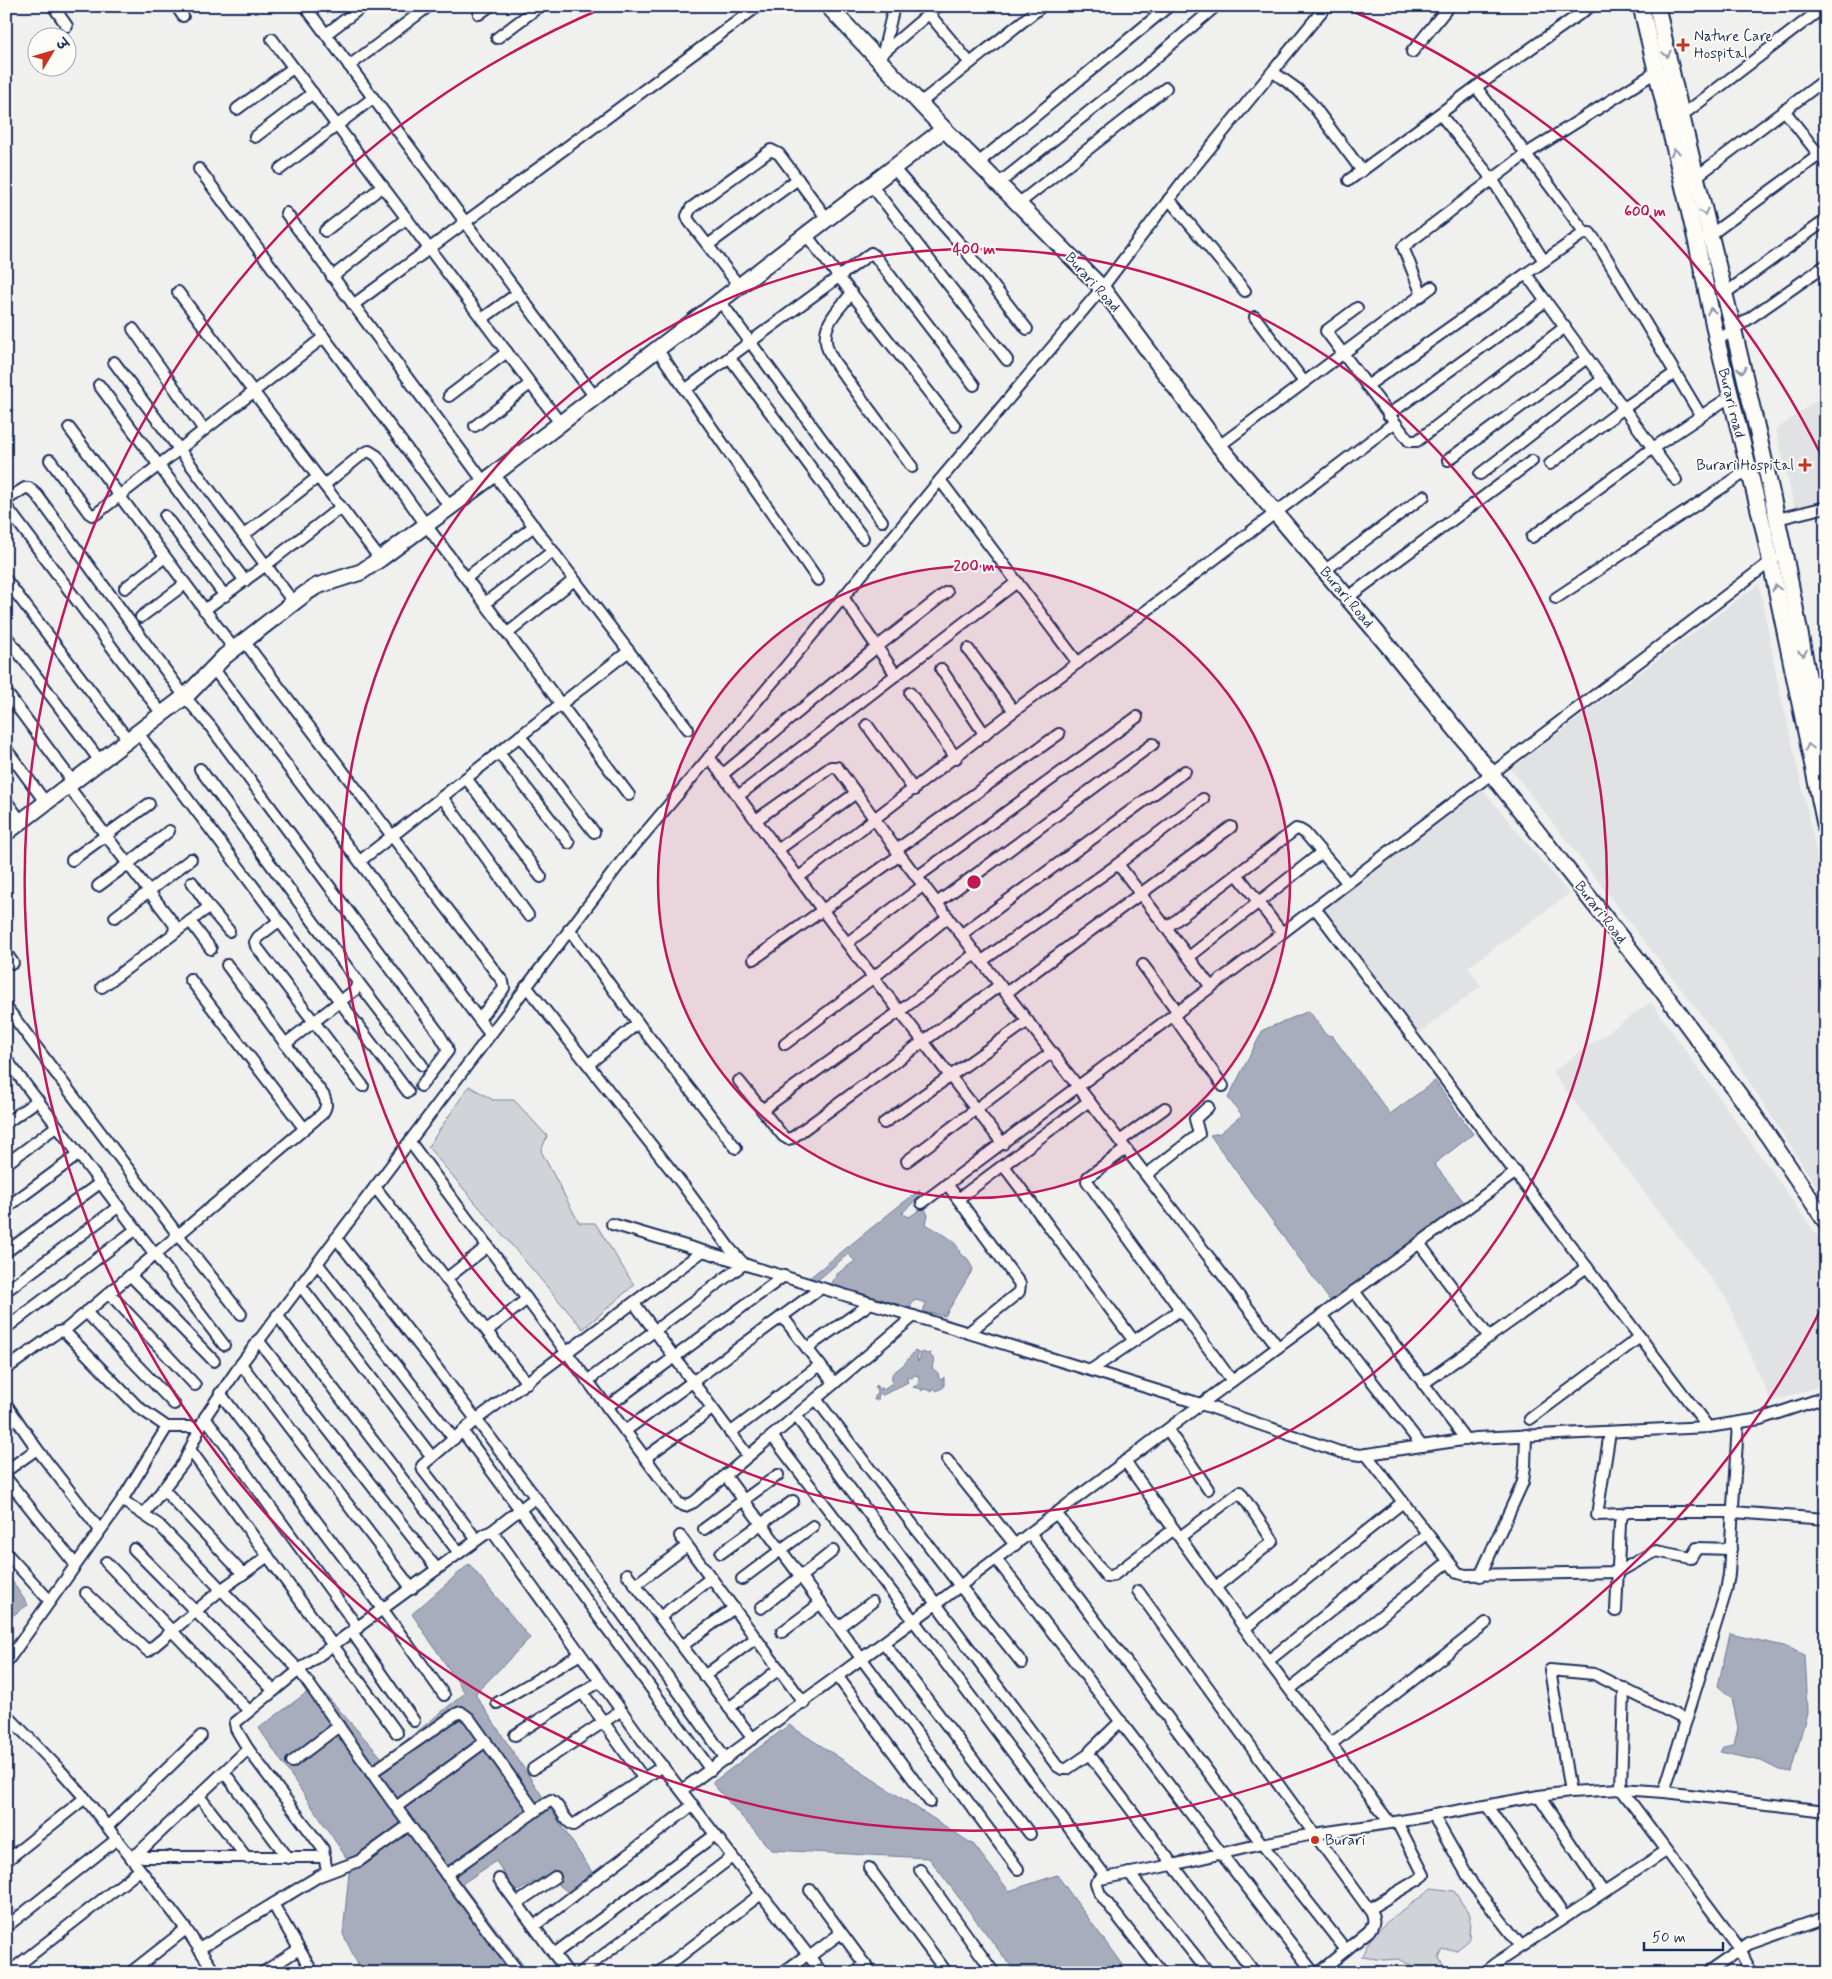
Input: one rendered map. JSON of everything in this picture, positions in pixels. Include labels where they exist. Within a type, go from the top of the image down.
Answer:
[{"type":"main road","name":"Burari Road","points":[[828,6],[880,55],[944,129],[1096,282],[1219,446],[1491,773],[1708,1051],[1754,1115],[1826,1222]]},
{"type":"main road","name":"Burari road","points":[[1641,6],[1697,244],[1717,341],[1750,469],[1777,558],[1826,764]]},
{"type":"main road","name":"Burari road","points":[[1657,6],[1680,117],[1733,330],[1777,519],[1777,558],[1825,824]]},
{"type":"main road","points":[[6,832],[188,694],[239,645],[294,602],[317,586],[361,572],[380,559],[828,220],[944,129]]},
{"type":"street","points":[[176,6],[183,16]]},
{"type":"street","points":[[305,6],[594,397]]},
{"type":"street","points":[[326,34],[363,6]]},
{"type":"street","points":[[350,66],[429,6]]},
{"type":"street","points":[[479,14],[490,6]]},
{"type":"street","points":[[496,38],[540,6]]},
{"type":"street","points":[[353,305],[758,6]]},
{"type":"street","points":[[880,55],[894,6]]},
{"type":"street","points":[[880,55],[938,6]]},
{"type":"street","points":[[920,103],[1042,6]]},
{"type":"street","points":[[978,163],[1169,6]]},
{"type":"street","points":[[998,184],[1139,72],[1216,6]]},
{"type":"street","points":[[484,1026],[526,986],[624,858],[940,480],[1096,282],[1169,199],[1326,6]]},
{"type":"street","points":[[1412,52],[1449,6]]},
{"type":"street","points":[[1350,180],[1476,87],[1592,6]]},
{"type":"street","points":[[1680,117],[1825,6]]},
{"type":"street","points":[[58,8],[67,26]]},
{"type":"street","points":[[929,14],[970,63]]},
{"type":"street","points":[[272,39],[560,424]]},
{"type":"street","points":[[237,109],[294,68]]},
{"type":"street","points":[[1273,72],[1297,89],[1312,104],[1362,171]]},
{"type":"street","points":[[1422,295],[1404,247],[1526,154],[1656,72]]},
{"type":"street","points":[[1696,177],[1826,80]]},
{"type":"street","points":[[1476,87],[1585,233]]},
{"type":"street","points":[[1018,204],[1166,88]]},
{"type":"street","points":[[255,137],[313,93]]},
{"type":"street","points":[[280,169],[373,98]]},
{"type":"street","points":[[1784,110],[1822,153],[1826,164]]},
{"type":"street","points":[[1440,114],[1492,179],[1544,261]]},
{"type":"street","points":[[740,287],[687,216],[688,212],[699,202],[771,150],[779,154],[828,220]]},
{"type":"street","points":[[1697,244],[1822,153]]},
{"type":"street","points":[[200,169],[450,507]]},
{"type":"street","points":[[894,169],[962,246],[1027,329]]},
{"type":"street","points":[[708,246],[798,178]]},
{"type":"street","points":[[324,231],[383,186]]},
{"type":"street","points":[[872,186],[1007,360]]},
{"type":"street","points":[[1169,199],[1245,291]]},
{"type":"street","points":[[286,213],[353,305],[489,478],[534,526],[688,729]]},
{"type":"street","points":[[332,277],[407,218]]},
{"type":"street","points":[[1724,294],[1826,220]]},
{"type":"street","points":[[1367,386],[1544,261],[1585,233],[1590,233],[1701,416]]},
{"type":"street","points":[[807,236],[955,426]]},
{"type":"street","points":[[685,390],[839,277],[867,254],[871,253],[974,385]]},
{"type":"street","points":[[1717,341],[1826,265]]},
{"type":"street","points":[[1526,274],[1676,480]]},
{"type":"street","points":[[1219,446],[1432,287]]},
{"type":"street","points":[[178,292],[380,559]]},
{"type":"street","points":[[482,319],[518,293]]},
{"type":"street","points":[[852,293],[829,323],[825,338],[826,346],[834,363],[912,467]]},
{"type":"street","points":[[799,878],[1274,513],[1391,419],[1546,301]]},
{"type":"street","points":[[720,302],[882,521]]},
{"type":"street","points":[[1357,308],[1326,331],[1408,441],[1418,441],[1565,327]]},
{"type":"street","points":[[1255,317],[1304,382]]},
{"type":"street","points":[[133,329],[204,430]]},
{"type":"street","points":[[50,460],[92,515],[120,497],[324,337]]},
{"type":"street","points":[[657,349],[818,580]]},
{"type":"street","points":[[449,396],[507,352]]},
{"type":"street","points":[[730,358],[863,538]]},
{"type":"street","points":[[1448,460],[1587,358]]},
{"type":"street","points":[[114,362],[294,602]]},
{"type":"street","points":[[1550,464],[1624,408],[1675,373]]},
{"type":"street","points":[[1480,474],[1603,379]]},
{"type":"street","points":[[475,426],[530,384]]},
{"type":"street","points":[[99,385],[245,581]]},
{"type":"street","points":[[1532,537],[1653,448],[1731,396]]},
{"type":"street","points":[[68,428],[204,610],[239,645],[393,836],[503,982],[504,988],[484,1026],[410,1142],[258,1340],[220,1393],[199,1427],[191,1451],[144,1514]]},
{"type":"street","points":[[244,535],[364,453],[374,452],[426,525],[629,795]]},
{"type":"street","points":[[1347,598],[1532,461]]},
{"type":"street","points":[[1556,598],[1750,469]]},
{"type":"street","points":[[940,480],[1078,663]]},
{"type":"street","points":[[6,500],[25,488],[29,488],[37,495],[188,694],[444,1042],[447,1047],[446,1056],[421,1086]]},
{"type":"street","points":[[1324,570],[1424,496]]},
{"type":"street","points":[[6,506],[162,714]]},
{"type":"street","points":[[204,610],[266,566],[341,507]]},
{"type":"street","points":[[1777,519],[1826,507]]},
{"type":"street","points":[[165,516],[225,596]]},
{"type":"street","points":[[466,578],[534,526]]},
{"type":"street","points":[[485,603],[553,551]]},
{"type":"street","points":[[125,588],[165,557]]},
{"type":"street","points":[[922,1203],[1212,987],[1347,882],[1777,558]]},
{"type":"street","points":[[6,580],[279,921],[408,1092]]},
{"type":"street","points":[[508,633],[574,580]]},
{"type":"street","points":[[738,796],[1017,582]]},
{"type":"street","points":[[141,617],[185,584]]},
{"type":"street","points":[[722,774],[947,592]]},
{"type":"street","points":[[843,597],[896,675]]},
{"type":"street","points":[[6,636],[100,761]]},
{"type":"street","points":[[968,649],[1014,711]]},
{"type":"street","points":[[360,861],[629,651]]},
{"type":"street","points":[[213,668],[484,1026]]},
{"type":"street","points":[[941,669],[984,735]]},
{"type":"street","points":[[6,692],[106,835],[174,924],[175,930],[172,935]]},
{"type":"street","points":[[910,693],[956,758]]},
{"type":"street","points":[[847,943],[921,881],[1137,717]]},
{"type":"street","points":[[866,725],[914,790]]},
{"type":"street","points":[[754,959],[1059,734]]},
{"type":"street","points":[[520,736],[594,832]]},
{"type":"street","points":[[937,903],[1153,744]]},
{"type":"street","points":[[6,749],[46,803]]},
{"type":"street","points":[[498,753],[569,843]]},
{"type":"street","points":[[709,757],[847,943],[1003,1144]]},
{"type":"street","points":[[756,820],[831,767],[836,767],[898,852],[1278,1347]]},
{"type":"street","points":[[200,769],[422,1065]]},
{"type":"street","points":[[962,934],[1185,771]]},
{"type":"street","points":[[466,778],[541,876]]},
{"type":"street","points":[[779,849],[856,793]]},
{"type":"street","points":[[442,797],[528,916]]},
{"type":"street","points":[[762,1110],[900,1011],[1118,864],[1203,799]]},
{"type":"street","points":[[6,801],[21,821]]},
{"type":"street","points":[[72,860],[149,804]]},
{"type":"street","points":[[739,1081],[783,1136],[788,1139],[792,1138],[923,1041],[1003,989],[1140,894],[1231,827]]},
{"type":"street","points":[[1166,928],[1296,829],[1305,833],[1347,882]]},
{"type":"street","points":[[98,886],[169,830]]},
{"type":"street","points":[[1188,957],[1322,853]]},
{"type":"street","points":[[115,917],[190,859]]},
{"type":"street","points":[[1118,864],[1212,987]]},
{"type":"street","points":[[1237,874],[1282,933]]},
{"type":"street","points":[[192,882],[229,931]]},
{"type":"street","points":[[102,987],[209,907]]},
{"type":"street","points":[[1315,908],[1708,1427]]},
{"type":"street","points":[[785,1044],[874,977],[948,917]]},
{"type":"street","points":[[190,921],[211,949]]},
{"type":"street","points":[[279,921],[258,937],[255,942],[256,946],[363,1086]]},
{"type":"street","points":[[569,929],[638,1023],[736,1148]]},
{"type":"street","points":[[6,953],[14,963]]},
{"type":"street","points":[[6,1369],[58,1332],[64,1332],[322,1114],[326,1108],[327,1103],[324,1096],[227,965]]},
{"type":"street","points":[[1143,965],[1223,1086]]},
{"type":"street","points":[[190,979],[304,1128]]},
{"type":"street","points":[[285,1044],[355,990],[358,982]]},
{"type":"street","points":[[526,986],[744,1264]]},
{"type":"street","points":[[6,1007],[178,1235],[241,1314]]},
{"type":"street","points":[[884,1123],[1028,1021]]},
{"type":"street","points":[[589,1064],[638,1023]]},
{"type":"street","points":[[907,1161],[1052,1052]]},
{"type":"street","points":[[6,1059],[224,1345]]},
{"type":"street","points":[[8,1118],[38,1100]]},
{"type":"street","points":[[958,1199],[1089,1101]]},
{"type":"street","points":[[1146,1175],[1199,1134],[1195,1118],[1208,1107]]},
{"type":"street","points":[[1165,1108],[1088,1177],[1087,1181],[1232,1381]]},
{"type":"street","points":[[6,1164],[57,1126]]},
{"type":"street","points":[[410,1142],[678,1503],[685,1506],[694,1502],[914,1316]]},
{"type":"street","points":[[6,1208],[78,1155]]},
{"type":"street","points":[[1004,1166],[1134,1341]]},
{"type":"street","points":[[682,1790],[804,1703],[1201,1404],[1516,1172]]},
{"type":"street","points":[[6,1252],[100,1183]]},
{"type":"street","points":[[947,1184],[1020,1284],[1019,1292],[969,1332]]},
{"type":"street","points":[[375,1187],[527,1383]]},
{"type":"street","points":[[6,1291],[118,1208]]},
{"type":"street","points":[[612,1224],[1201,1404],[1340,1452],[1366,1454],[1466,1440],[1526,1435],[1708,1427],[1760,1419],[1826,1397]]},
{"type":"street","points":[[6,1328],[135,1230]]},
{"type":"street","points":[[336,1238],[478,1420],[674,1684],[726,1759]]},
{"type":"street","points":[[1419,1243],[1489,1337]]},
{"type":"street","points":[[446,1279],[488,1246]]},
{"type":"street","points":[[477,1540],[423,1470],[422,1466],[462,1432],[703,1252]]},
{"type":"street","points":[[317,1263],[454,1439]]},
{"type":"street","points":[[588,1380],[744,1264]]},
{"type":"street","points":[[1424,1384],[1587,1267]]},
{"type":"street","points":[[130,1275],[214,1361]]},
{"type":"street","points":[[607,1407],[784,1276]]},
{"type":"street","points":[[300,1285],[432,1457]]},
{"type":"street","points":[[625,1431],[821,1288]]},
{"type":"street","points":[[1354,1291],[1466,1440]]},
{"type":"street","points":[[109,1293],[195,1385]]},
{"type":"street","points":[[487,1331],[527,1298]]},
{"type":"street","points":[[634,1303],[748,1456]]},
{"type":"street","points":[[807,1348],[871,1303]]},
{"type":"street","points":[[1091,1370],[1180,1310]]},
{"type":"street","points":[[86,1312],[174,1404]]},
{"type":"street","points":[[277,1315],[459,1552]]},
{"type":"street","points":[[1321,1315],[1422,1446]]},
{"type":"street","points":[[782,1316],[834,1383]]},
{"type":"street","points":[[64,1332],[138,1407],[167,1427],[199,1427]]},
{"type":"street","points":[[1530,1419],[1640,1337]]},
{"type":"street","points":[[258,1340],[438,1569]]},
{"type":"street","points":[[241,1364],[412,1589]]},
{"type":"street","points":[[730,1433],[820,1365]]},
{"type":"street","points":[[220,1393],[383,1610],[444,1695]]},
{"type":"street","points":[[816,1399],[960,1586],[1022,1663]]},
{"type":"street","points":[[6,1404],[37,1449],[100,1530]]},
{"type":"street","points":[[645,1458],[712,1409]]},
{"type":"street","points":[[796,1416],[1057,1766],[1067,1769],[1089,1754],[1122,1721]]},
{"type":"street","points":[[205,1417],[355,1630],[414,1720]]},
{"type":"street","points":[[1664,1792],[1726,1591],[1731,1549],[1738,1423]]},
{"type":"street","points":[[6,1663],[122,1500],[167,1427]]},
{"type":"street","points":[[1168,1430],[1208,1489]]},
{"type":"street","points":[[462,1432],[711,1770]]},
{"type":"street","points":[[1610,1432],[1597,1515],[1623,1514],[1628,1512],[1733,1512],[1826,1519]]},
{"type":"street","points":[[1480,1576],[1523,1482],[1526,1435]]},
{"type":"street","points":[[772,1436],[914,1621],[1106,1877]]},
{"type":"street","points":[[6,1471],[37,1449]]},
{"type":"street","points":[[191,1451],[397,1733]]},
{"type":"street","points":[[1366,1454],[1448,1562],[1458,1573],[1465,1575],[1618,1572],[1656,1551],[1691,1558],[1697,1548],[1731,1549]]},
{"type":"street","points":[[947,1460],[1015,1545]]},
{"type":"street","points":[[1125,1461],[1268,1661],[1394,1823],[1424,1875],[1369,1909]]},
{"type":"street","points":[[725,1475],[1018,1869]]},
{"type":"street","points":[[704,1529],[778,1476]]},
{"type":"street","points":[[6,1478],[75,1564]]},
{"type":"street","points":[[164,1489],[243,1574]]},
{"type":"street","points":[[1056,1513],[1107,1577],[1114,1575],[1240,1492],[1273,1541],[1216,1587]]},
{"type":"street","points":[[327,1872],[323,1849],[248,1749],[235,1726],[237,1721],[299,1670],[412,1589],[459,1552],[492,1531],[536,1498]]},
{"type":"street","points":[[122,1500],[159,1525],[299,1670],[409,1825],[520,1973]]},
{"type":"street","points":[[721,1553],[793,1501]]},
{"type":"street","points":[[1245,1628],[1403,1502]]},
{"type":"street","points":[[1616,1611],[1620,1523],[1623,1514]]},
{"type":"street","points":[[742,1579],[813,1526]]},
{"type":"street","points":[[492,1531],[620,1711],[822,1973]]},
{"type":"street","points":[[1030,1533],[1262,1844],[1346,1950]]},
{"type":"street","points":[[1268,1661],[1427,1534]]},
{"type":"street","points":[[680,1536],[804,1703]]},
{"type":"street","points":[[635,1585],[687,1546]]},
{"type":"street","points":[[134,1549],[274,1691]]},
{"type":"street","points":[[761,1608],[833,1551]]},
{"type":"street","points":[[6,1553],[50,1601]]},
{"type":"street","points":[[86,1593],[148,1651],[222,1589],[268,1556]]},
{"type":"street","points":[[996,1559],[1122,1721],[1220,1854],[1316,1973],[1369,1931],[1374,1919],[1369,1909],[1138,1591]]},
{"type":"street","points":[[106,1562],[249,1711]]},
{"type":"street","points":[[1290,1689],[1448,1562]]},
{"type":"street","points":[[627,1574],[753,1740]]},
{"type":"street","points":[[660,1617],[711,1578]]},
{"type":"street","points":[[839,1627],[872,1602]]},
{"type":"street","points":[[782,1632],[821,1603]]},
{"type":"street","points":[[682,1646],[734,1608]]},
{"type":"street","points":[[1331,1744],[1486,1623]]},
{"type":"street","points":[[704,1676],[756,1638]]},
{"type":"street","points":[[884,1643],[1030,1834]]},
{"type":"street","points":[[497,1703],[579,1655]]},
{"type":"street","points":[[729,1708],[779,1669]]},
{"type":"street","points":[[1570,1792],[1550,1670],[1594,1674],[1686,1720]]},
{"type":"street","points":[[838,1677],[930,1802]]},
{"type":"street","points":[[515,1735],[599,1682]]},
{"type":"street","points":[[1624,1688],[1621,1790],[1740,1949],[1752,1973]]},
{"type":"street","points":[[582,1692],[644,1779]]},
{"type":"street","points":[[533,1769],[620,1711]]},
{"type":"street","points":[[371,1772],[461,1712],[469,1718],[535,1811]]},
{"type":"street","points":[[6,1714],[60,1770],[85,1798],[117,1840],[134,1856],[140,1870],[186,1929],[215,1973]]},
{"type":"street","points":[[292,1762],[339,1726]]},
{"type":"street","points":[[107,1827],[201,1736]]},
{"type":"street","points":[[396,1807],[486,1741]]},
{"type":"street","points":[[134,1856],[248,1749]]},
{"type":"street","points":[[1089,1754],[1255,1973]]},
{"type":"street","points":[[446,1875],[551,1800],[573,1826],[663,1766]]},
{"type":"street","points":[[224,1772],[288,1858]]},
{"type":"street","points":[[1162,1973],[1100,1894],[1096,1884],[1100,1879],[1314,1834],[1394,1823],[1570,1792],[1621,1790],[1664,1792],[1826,1811]]},
{"type":"street","points":[[198,1796],[246,1858]]},
{"type":"street","points":[[1540,1796],[1603,1892]]},
{"type":"street","points":[[6,1861],[85,1798]]},
{"type":"street","points":[[534,1926],[693,1805]]},
{"type":"street","points":[[1487,1806],[1565,1917]]},
{"type":"street","points":[[1433,1816],[1473,1884],[1521,1946]]},
{"type":"street","points":[[199,1949],[327,1872],[359,1861],[409,1825]]},
{"type":"street","points":[[554,1954],[715,1835]]},
{"type":"street","points":[[6,1927],[117,1840]]},
{"type":"street","points":[[1489,1971],[1521,1946],[1666,1851]]},
{"type":"street","points":[[134,1856],[325,1857]]},
{"type":"street","points":[[580,1973],[732,1857]]},
{"type":"street","points":[[870,1868],[947,1973]]},
{"type":"street","points":[[8,1973],[140,1870]]},
{"type":"street","points":[[920,1870],[994,1973]]},
{"type":"street","points":[[1129,1873],[1209,1973]]},
{"type":"street","points":[[517,1903],[556,1877]]},
{"type":"street","points":[[498,1878],[568,1973]]},
{"type":"street","points":[[810,1890],[868,1969],[854,1973]]},
{"type":"street","points":[[658,1973],[761,1894]]},
{"type":"street","points":[[272,1904],[313,1973]]},
{"type":"street","points":[[1707,1973],[1740,1949],[1826,1917]]},
{"type":"street","points":[[130,1973],[186,1929]]},
{"type":"street","points":[[782,1973],[841,1933]]},
{"type":"street","points":[[268,1971],[299,1949]]},
{"type":"shaded area","name":"Burari Hospital","points":[[1826,393],[1826,501],[1795,508],[1776,430]]},
{"type":"shaded area","points":[[1759,584],[1777,678],[1812,831],[1826,906],[1826,1201],[1730,1052],[1511,769]]},
{"type":"shaded area","points":[[1483,790],[1569,894],[1468,967],[1481,986],[1416,1035],[1324,908]]},
{"type":"shaded area","points":[[1651,1002],[1826,1248],[1826,1384],[1771,1402],[1726,1298],[1552,1072]]},
{"type":"shaded area","points":[[469,1086],[493,1100],[514,1100],[547,1136],[541,1151],[579,1223],[595,1223],[634,1285],[583,1329],[428,1147]]},
{"type":"shaded area","points":[[1431,1888],[1454,1891],[1470,1915],[1469,1940],[1457,1950],[1443,1950],[1439,1958],[1447,1972],[1435,1973],[1429,1968],[1416,1968],[1398,1959],[1384,1960],[1362,1957],[1367,1945],[1382,1926]]},
{"type":"water","points":[[1309,1011],[1326,1035],[1332,1036],[1390,1114],[1435,1081],[1473,1134],[1434,1164],[1464,1202],[1331,1302],[1210,1135],[1220,1133],[1242,1115],[1228,1098],[1263,1030]]},
{"type":"water","points":[[920,1190],[919,1197],[902,1213],[909,1217],[924,1207],[928,1215],[926,1224],[952,1240],[960,1254],[967,1258],[973,1269],[945,1316],[923,1312],[926,1303],[916,1300],[911,1303],[911,1308],[831,1285],[837,1274],[855,1261],[848,1254],[818,1280],[808,1279],[900,1205]]},
{"type":"water","points":[[915,1351],[920,1354],[917,1357],[918,1362],[922,1352],[928,1354],[931,1352],[930,1355],[934,1359],[932,1368],[938,1373],[941,1380],[944,1377],[944,1387],[937,1391],[934,1388],[932,1391],[924,1389],[921,1391],[922,1389],[913,1387],[918,1385],[919,1376],[914,1375],[912,1378],[906,1377],[908,1382],[883,1395],[879,1393],[878,1400],[874,1400],[877,1392],[875,1387],[877,1385],[878,1389],[881,1390],[881,1387],[884,1390],[890,1384],[892,1385],[892,1373],[904,1365]]},
{"type":"water","points":[[469,1564],[530,1638],[475,1694],[592,1872],[570,1894],[547,1875],[516,1892],[496,1861],[462,1884],[529,1973],[362,1973],[343,1934],[350,1863],[259,1728],[317,1685],[383,1759],[465,1693],[412,1614]]},
{"type":"water","points":[[6,1572],[28,1605],[6,1620]]},
{"type":"water","points":[[1730,1634],[1784,1646],[1805,1655],[1808,1709],[1791,1772],[1779,1770],[1761,1761],[1720,1752],[1723,1747],[1734,1745],[1738,1728],[1732,1698],[1718,1686]]},
{"type":"water","points":[[789,1725],[974,1845],[1009,1891],[1057,1875],[1128,1973],[1016,1973],[929,1858],[771,1850],[712,1783]]},
{"type":"place","name":"Nature Care Hospital","points":[[1683,45]]},
{"type":"place","name":"Burari Hospital","points":[[1805,465]]},
{"type":"place","name":"Burari","points":[[1315,1840]]}]
